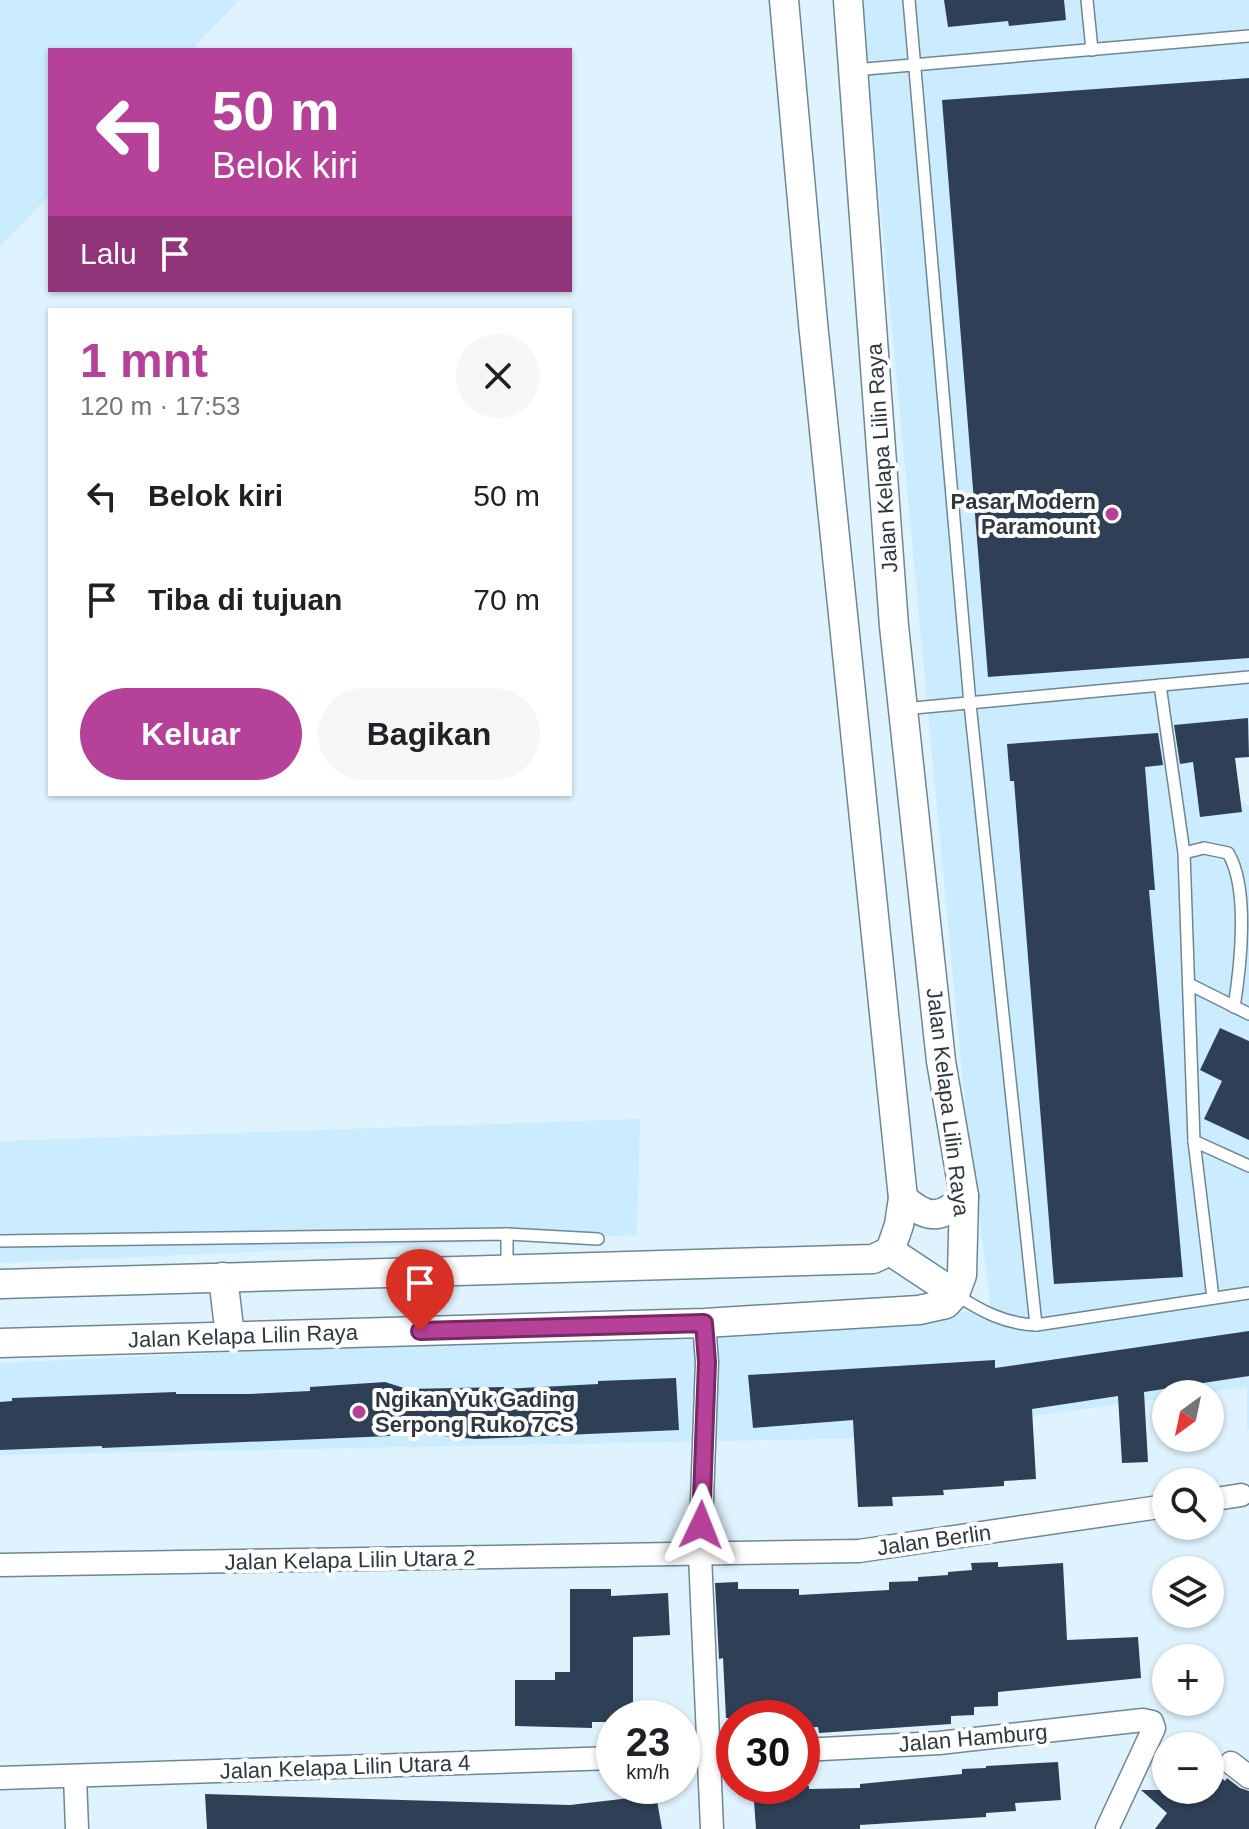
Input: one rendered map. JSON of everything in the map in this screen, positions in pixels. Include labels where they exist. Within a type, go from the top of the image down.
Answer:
[{"type":"street","points":[[0,1284],[873,1259],[890,1251],[899,1225],[903,1198],[813,323],[784,0]]},
{"type":"street","name":"Jalan Kelapa Lilin Raya","points":[[0,1343],[704,1323],[919,1310],[946,1304],[955,1294],[962,1275],[964,1196],[941,1061],[894,626],[848,0]]},
{"type":"street","points":[[903,1198],[916,1210],[931,1215],[943,1214],[964,1196]]},
{"type":"street","points":[[890,1251],[955,1294]]},
{"type":"street","points":[[223,1277],[230,1336]]},
{"type":"street","points":[[704,1323],[707,1362],[700,1555],[712,1829]]},
{"type":"street","points":[[1224,1498],[1241,1495]]},
{"type":"street","name":"Jalan Berlin","points":[[700,1555],[859,1551],[1152,1508]]},
{"type":"street","name":"Jalan Kelapa Lilin Utara 2","points":[[0,1565],[700,1555]]},
{"type":"street","name":"Jalan Hamburg","points":[[820,1749],[939,1743],[1143,1720],[1152,1722],[1154,1728],[1107,1829]]},
{"type":"street","points":[[700,1755],[716,1754]]},
{"type":"street","name":"Jalan Kelapa Lilin Utara 4","points":[[0,1778],[596,1759]]},
{"type":"street","points":[[1231,1763],[1249,1777]]},
{"type":"street","points":[[75,1776],[77,1829]]},
{"type":"lane","points":[[909,0],[970,704],[1036,1325]]},
{"type":"lane","points":[[1087,0],[1092,50]]},
{"type":"lane","points":[[854,71],[1249,36]]},
{"type":"lane","points":[[903,710],[1249,677]]},
{"type":"lane","points":[[1160,685],[1184,853],[1194,1141],[1213,1298]]},
{"type":"lane","points":[[1184,853],[1204,848],[1228,853],[1240,873],[1246,902],[1244,943],[1234,1007]]},
{"type":"lane","points":[[1189,984],[1249,1014]]},
{"type":"lane","points":[[1194,1141],[1249,1166]]},
{"type":"lane","points":[[507,1234],[507,1268]]},
{"type":"lane","points":[[0,1241],[507,1234],[598,1239]]},
{"type":"lane","points":[[955,1294],[1013,1324],[1036,1325],[1249,1293]]},
{"type":"shaded area","points":[[0,0],[239,0],[193,48],[48,48],[48,197],[0,246]]},
{"type":"shaded area","points":[[861,0],[1249,0],[1249,731],[1218,787],[1249,806],[1249,1429],[1247,1387],[1224,1390],[1224,1380],[1152,1380],[1152,1400],[874,1438],[0,1455],[0,1363],[669,1336],[991,1310],[965,1105]]},
{"type":"shaded area","points":[[640,1119],[637,1235],[0,1263],[0,1141]]},
{"type":"building","points":[[944,0],[1064,0],[1066,20],[1009,26],[1008,21],[948,27]]},
{"type":"building","name":"Pasar Modern Paramount","points":[[1249,78],[1249,658],[988,677],[942,100]]},
{"type":"building","points":[[1248,718],[1249,757],[1235,758],[1242,812],[1200,817],[1193,762],[1180,764],[1174,725]]},
{"type":"building","points":[[1158,733],[1163,765],[1145,767],[1155,890],[1149,890],[1183,1277],[1054,1284],[1014,781],[1010,781],[1007,744]]},
{"type":"building","points":[[1220,1028],[1249,1041],[1249,1140],[1204,1119],[1222,1081],[1200,1070]]},
{"type":"building","points":[[1249,1331],[1249,1376],[1223,1380],[1152,1380],[1152,1391],[1144,1392],[1148,1462],[1122,1463],[1118,1396],[1032,1409],[1036,1479],[1004,1481],[1004,1486],[943,1490],[944,1495],[892,1497],[893,1506],[858,1507],[853,1420],[753,1428],[748,1375],[995,1360],[995,1368]]},
{"type":"building","points":[[676,1378],[679,1430],[476,1439],[389,1431],[390,1436],[0,1450],[0,1402],[12,1401],[12,1398],[176,1392],[249,1394],[385,1382],[407,1389],[504,1389]]},
{"type":"building","points":[[998,1562],[998,1567],[1063,1563],[1067,1640],[1138,1637],[1141,1678],[998,1692],[998,1706],[974,1707],[974,1715],[951,1716],[951,1724],[820,1733],[820,1700],[725,1700],[723,1658],[719,1659],[715,1583],[738,1582],[738,1589],[799,1589],[799,1595],[889,1590],[889,1582],[918,1581],[918,1577],[972,1570],[971,1563]]},
{"type":"building","points":[[570,1589],[611,1589],[611,1596],[668,1593],[670,1635],[633,1637],[633,1700],[596,1700],[596,1722],[592,1722],[592,1728],[515,1726],[515,1680],[555,1680],[555,1672],[570,1672]]},
{"type":"building","points":[[1058,1762],[1061,1800],[1015,1803],[1016,1811],[986,1813],[986,1817],[860,1825],[860,1829],[756,1829],[754,1804],[820,1804],[820,1789],[860,1788],[860,1784],[962,1774],[962,1769]]},
{"type":"building","points":[[1227,1778],[1249,1791],[1249,1829],[1155,1829],[1167,1813],[1157,1804],[1224,1804],[1224,1780]]},
{"type":"building","points":[[1141,1790],[1152,1790],[1152,1800]]},
{"type":"building","points":[[205,1794],[570,1805],[596,1802],[658,1804],[662,1829],[207,1829]]},
{"type":"place","name":"Pasar Modern Paramount","points":[[1112,514]]},
{"type":"place","name":"Ngikan Yuk Gading Serpong Ruko 7CS","points":[[359,1412]]},
{"type":"route","points":[[420,1331],[704,1323],[707,1362],[701,1525]]}]
